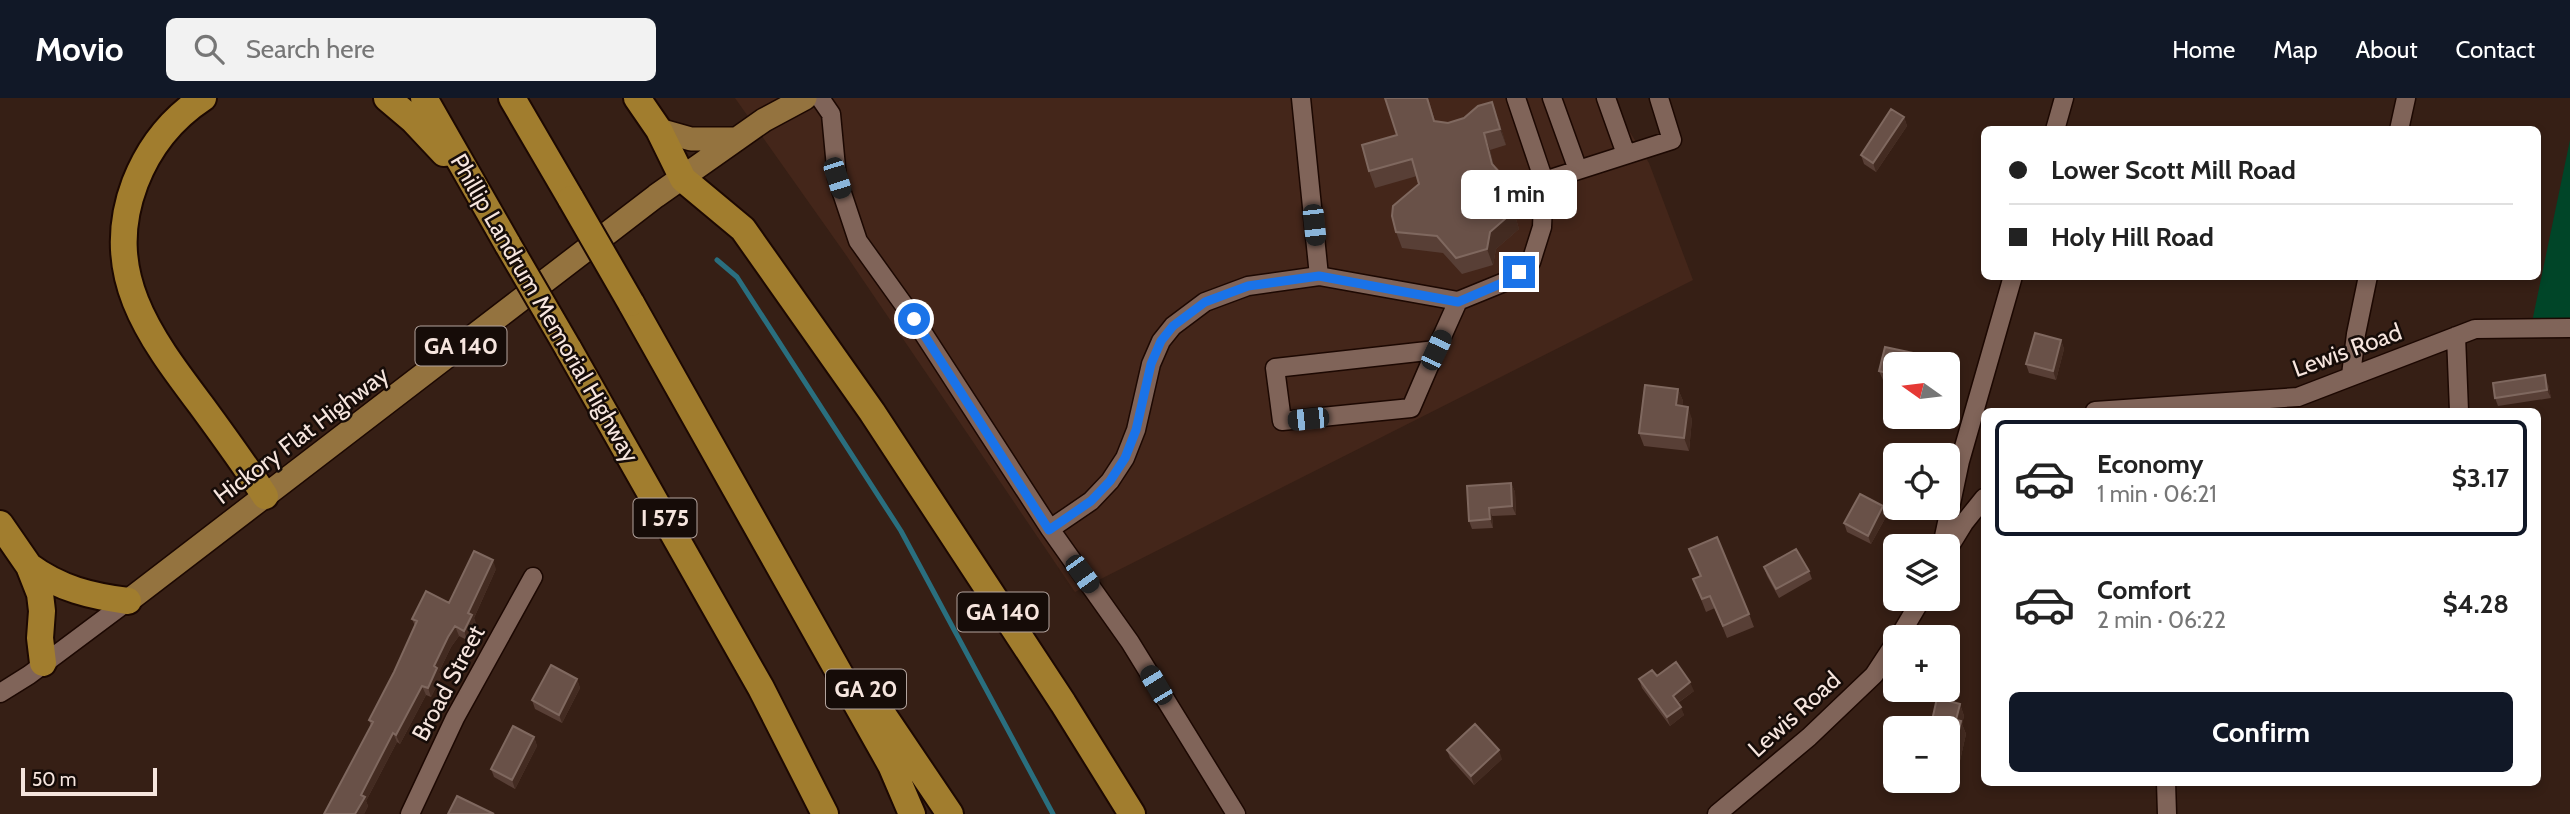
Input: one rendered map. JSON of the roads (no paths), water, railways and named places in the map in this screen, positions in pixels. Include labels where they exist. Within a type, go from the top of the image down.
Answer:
[{"type":"highway","points":[[203,98],[172,123],[154,145],[140,169],[124,224],[124,254],[128,281],[136,306],[164,356],[228,441],[265,496]]},
{"type":"highway","points":[[387,98],[413,120],[472,182]]},
{"type":"highway","name":"Phillip Landrum Memorial Highway","points":[[425,98],[761,688],[825,814]]},
{"type":"highway","points":[[512,98],[631,303],[891,765],[912,814]]},
{"type":"highway","points":[[637,98],[659,130],[683,179]]},
{"type":"highway","name":"GA 140","points":[[683,179],[743,229],[872,412],[1056,692],[1132,814]]},
{"type":"highway","points":[[0,524],[29,566],[40,594],[43,663]]},
{"type":"highway","points":[[29,566],[64,587],[96,597],[128,601]]},
{"type":"highway","name":"GA 20","points":[[779,566],[950,814]]},
{"type":"main road","name":"Hickory Flat Highway","points":[[128,601],[646,204],[764,120],[805,98]]},
{"type":"main road","points":[[659,130],[691,139],[736,139]]},
{"type":"street","points":[[820,98],[831,114],[837,178],[858,241],[914,319],[1049,530],[1130,642],[1236,814]]},
{"type":"street","points":[[1301,98],[1319,276]]},
{"type":"street","points":[[1049,530],[1091,501],[1110,481],[1125,458],[1136,430],[1151,364],[1161,341],[1173,326],[1205,302],[1248,286],[1319,276],[1458,302],[1507,281],[1531,262],[1542,227],[1544,181],[1516,98]]},
{"type":"street","points":[[1552,98],[1578,170]]},
{"type":"street","points":[[1606,98],[1626,154]]},
{"type":"street","points":[[1544,181],[1672,140],[1659,98]]},
{"type":"street","points":[[2056,126],[2064,98]]},
{"type":"street","points":[[2400,126],[2406,98]]},
{"type":"street","points":[[1945,534],[1960,461],[2011,280]]},
{"type":"street","points":[[2351,375],[2367,280]]},
{"type":"street","points":[[1436,350],[1275,368],[1282,421],[1411,408],[1458,302]]},
{"type":"street","name":"Lewis Road","points":[[2138,408],[2298,397],[2475,328],[2570,328]]},
{"type":"street","points":[[2456,336],[2459,408]]},
{"type":"street","points":[[1957,534],[1981,502]]},
{"type":"street","name":"Broad Street","points":[[410,814],[455,718],[533,577]]},
{"type":"street","name":"Hickory Flat Highway","points":[[0,693],[29,675],[128,601]]},
{"type":"street","name":"Lewis Road","points":[[1717,814],[1809,737],[1874,675],[1883,661]]},
{"type":"street","points":[[2166,786],[2167,814]]},
{"type":"waterway","points":[[717,260],[737,277],[901,531],[1053,814]]}]
